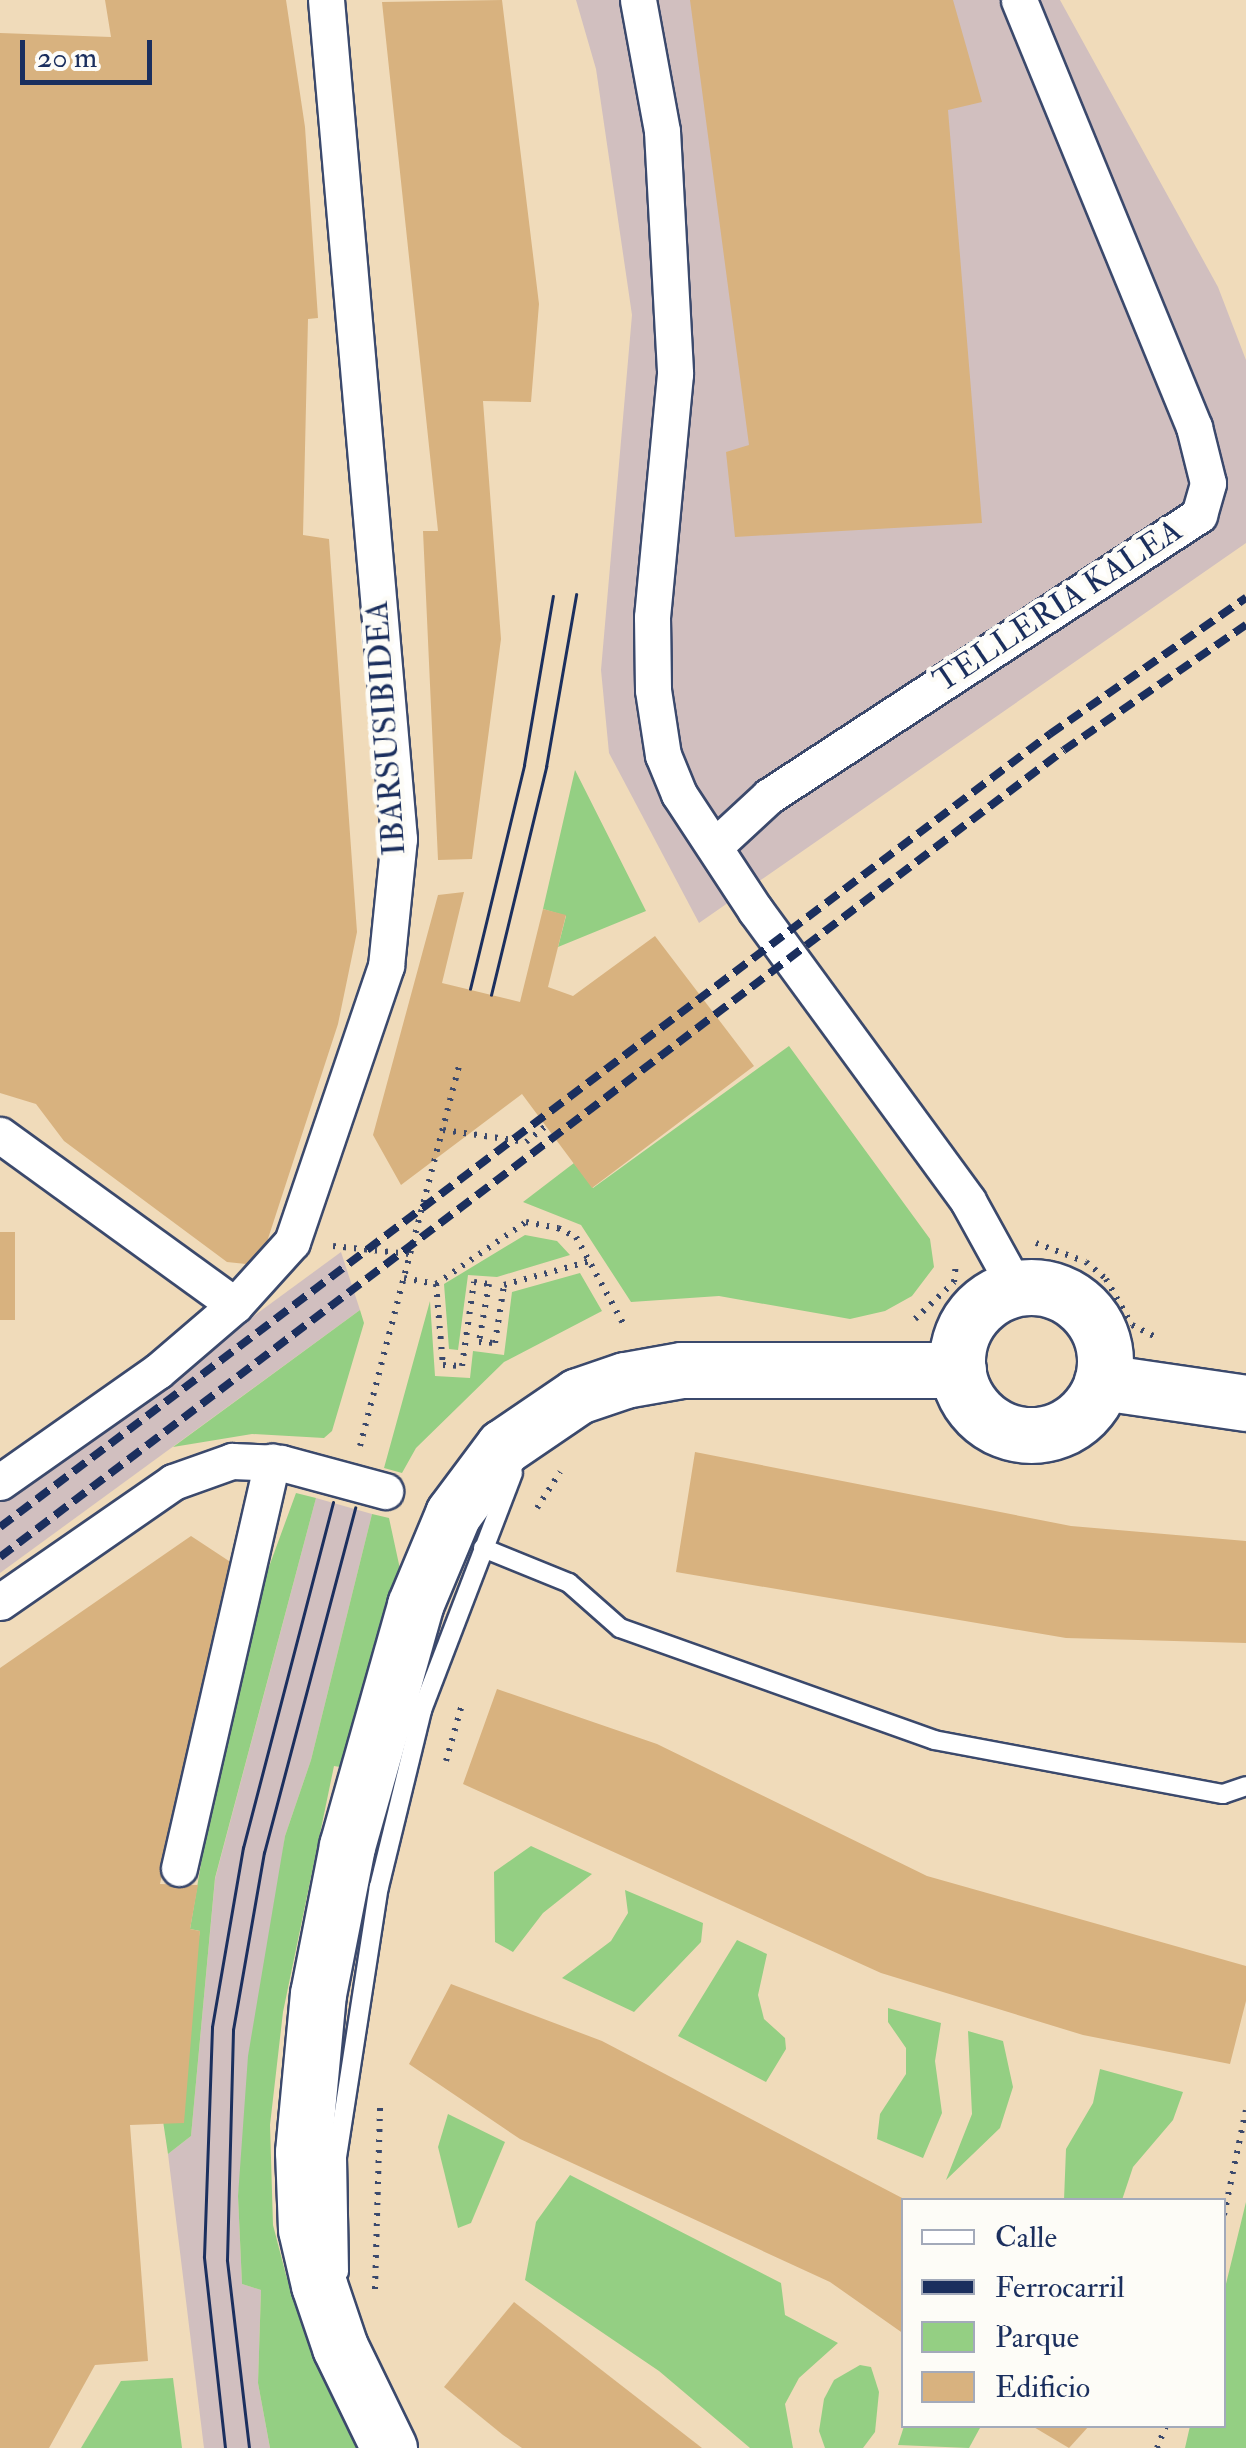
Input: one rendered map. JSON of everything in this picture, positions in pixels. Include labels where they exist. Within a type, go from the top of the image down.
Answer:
[{"type":"main road","points":[[1016,1288],[1065,1295],[1086,1310],[1099,1332],[1102,1382],[1092,1403],[1057,1430],[1013,1433],[975,1410],[958,1370],[965,1327],[995,1296],[1016,1288]]},
{"type":"main road","points":[[389,2448],[340,2347],[306,2229],[303,2152],[318,1994],[347,1846],[374,1733],[432,1553],[470,1482],[553,1440],[594,1391],[682,1370],[958,1370]]},
{"type":"main road","points":[[1102,1382],[1245,1403]]},
{"type":"street","name":"IBARSUSIBIDEA","points":[[0,1482],[158,1371],[236,1305],[292,1242],[386,966],[399,838],[326,0]]},
{"type":"street","points":[[638,0],[662,131],[674,374],[652,617],[653,690],[663,755],[679,794],[842,1034],[968,1201],[1016,1288]]},
{"type":"street","name":"TELLERIA KALEA","points":[[715,846],[769,796],[1199,514],[1208,483],[1194,427],[1019,0]]},
{"type":"street","points":[[0,1135],[236,1305]]},
{"type":"street","points":[[0,1602],[173,1482],[232,1461],[282,1464],[385,1491]]},
{"type":"street","points":[[179,1868],[282,1464]]},
{"type":"lane","points":[[340,2347],[337,2157],[379,1887],[422,1710],[483,1548],[553,1440]]},
{"type":"lane","points":[[483,1548],[570,1583],[620,1628],[934,1740],[1222,1794],[1246,1786]]},
{"type":"path","points":[[351,1481],[459,1067]]},
{"type":"path","points":[[443,1130],[526,1142],[546,1126]]},
{"type":"path","points":[[908,1323],[932,1309],[954,1282],[957,1259],[945,1222],[968,1201]]},
{"type":"path","points":[[404,1278],[436,1284],[526,1222],[576,1238],[624,1325]]},
{"type":"path","points":[[1024,1228],[1034,1242],[1086,1262],[1106,1279],[1132,1325],[1174,1343]]},
{"type":"path","points":[[292,1242],[410,1254]]},
{"type":"path","points":[[436,1284],[443,1364],[462,1366],[474,1282],[489,1284],[479,1342],[496,1343],[504,1284],[590,1261]]},
{"type":"path","points":[[509,1561],[553,1440]]},
{"type":"path","points":[[442,1778],[468,1685]]},
{"type":"path","points":[[376,2295],[374,2189],[382,2094]]},
{"type":"path","points":[[1226,2205],[1246,2110]]},
{"type":"shaded area","points":[[576,0],[1060,0],[1218,287],[1246,360],[1246,543],[699,923],[609,753],[601,670],[632,315],[596,69]]},
{"type":"shaded area","points":[[341,1252],[360,1310],[0,1573],[0,1502]]},
{"type":"shaded area","points":[[316,1498],[372,1514],[311,1760],[285,1836],[238,2196],[242,2284],[261,2290],[258,2383],[270,2448],[204,2448],[168,2154],[191,2136],[215,1879]]},
{"type":"green space","points":[[575,770],[646,911],[558,947],[566,916],[543,909]]},
{"type":"green space","points":[[789,1046],[930,1239],[934,1267],[912,1296],[885,1311],[850,1319],[719,1296],[631,1302],[581,1225],[523,1202],[574,1163],[593,1188]]},
{"type":"green space","points":[[525,1235],[557,1241],[570,1255],[497,1277],[468,1275],[458,1350],[449,1349],[444,1284]]},
{"type":"green space","points":[[580,1273],[602,1311],[504,1362],[416,1448],[402,1473],[384,1468],[430,1301],[435,1376],[470,1378],[473,1351],[504,1355],[512,1292]]},
{"type":"green space","points":[[360,1310],[364,1323],[332,1431],[324,1438],[252,1434],[173,1447]]},
{"type":"green space","points":[[296,1493],[316,1498],[215,1878],[191,2136],[168,2154],[163,2121],[200,1931],[190,1929],[207,1828],[266,1575]]},
{"type":"green space","points":[[372,1514],[389,1518],[400,1569],[340,1767],[334,1766],[283,2012],[270,2125],[273,2225],[286,2275],[306,2336],[365,2448],[270,2448],[258,2383],[261,2290],[242,2284],[238,2196],[248,2056],[285,1836],[311,1760]]},
{"type":"green space","points":[[531,1846],[592,1874],[543,1913],[513,1952],[495,1942],[494,1872]]},
{"type":"green space","points":[[625,1890],[703,1923],[701,1942],[634,2012],[562,1978],[611,1941],[628,1913]]},
{"type":"green space","points":[[737,1940],[767,1954],[758,1995],[764,2019],[785,2038],[786,2049],[766,2082],[678,2036]]},
{"type":"green space","points":[[888,2008],[941,2023],[935,2061],[942,2113],[923,2158],[877,2139],[880,2114],[906,2074],[906,2048],[888,2022]]},
{"type":"green space","points":[[968,2031],[1003,2041],[1013,2087],[1000,2128],[946,2180],[972,2114]]},
{"type":"green space","points":[[1100,2069],[1183,2092],[1173,2120],[1133,2167],[1123,2198],[1064,2198],[1066,2149],[1093,2103]]},
{"type":"green space","points":[[448,2114],[505,2142],[471,2223],[458,2228],[438,2147]]},
{"type":"green space","points":[[570,2175],[781,2283],[785,2315],[838,2343],[799,2378],[785,2404],[793,2448],[750,2448],[659,2371],[525,2280],[536,2222]]},
{"type":"green space","points":[[1246,2202],[1246,2448],[1185,2448],[1190,2428],[1226,2428],[1226,2284]]},
{"type":"green space","points":[[860,2365],[871,2367],[879,2392],[875,2432],[863,2448],[825,2448],[819,2431],[824,2399],[834,2380]]},
{"type":"green space","points":[[173,2378],[182,2448],[81,2448],[121,2381]]},
{"type":"green space","points":[[903,2428],[980,2428],[969,2448],[898,2445]]},
{"type":"building","points":[[105,0],[286,0],[305,127],[318,318],[308,319],[303,535],[329,539],[357,932],[338,1024],[264,1251],[246,1264],[227,1262],[64,1141],[36,1104],[0,1093],[0,33],[111,37]]},
{"type":"building","points":[[502,0],[539,304],[531,402],[483,401],[501,639],[472,859],[438,860],[423,531],[438,531],[382,2]]},
{"type":"building","points":[[690,0],[953,0],[982,102],[948,110],[982,523],[735,537],[726,452],[749,445]]},
{"type":"building","points":[[464,892],[442,983],[520,1002],[543,909],[566,915],[548,987],[573,996],[655,936],[754,1066],[592,1188],[522,1094],[401,1185],[373,1135],[438,895]]},
{"type":"building","points":[[0,1232],[15,1232],[15,1320],[0,1320]]},
{"type":"building","points":[[695,1452],[1071,1526],[1246,1541],[1246,1643],[1066,1638],[676,1572]]},
{"type":"building","points":[[191,1536],[232,1563],[160,1884],[198,1885],[190,1929],[200,1931],[184,2123],[130,2125],[148,2361],[95,2365],[49,2448],[0,2448],[0,1668]]},
{"type":"building","points":[[497,1689],[657,1744],[927,1876],[1246,1966],[1246,2001],[1230,2064],[1083,2035],[881,1973],[463,1784]]},
{"type":"building","points":[[451,1984],[602,2041],[902,2198],[901,2332],[830,2282],[520,2139],[409,2064]]},
{"type":"building","points":[[514,2302],[702,2448],[522,2448],[503,2435],[444,2387]]},
{"type":"building","points":[[1035,2428],[1087,2428],[1069,2448]]},
{"type":"tram line","points":[[491,995],[546,767],[576,595]]},
{"type":"tram line","points":[[470,989],[524,765],[553,596]]},
{"type":"tram line","points":[[225,2448],[204,2257],[212,2027],[243,1848],[333,1503]]},
{"type":"tram line","points":[[249,2448],[227,2260],[233,2030],[264,1853],[355,1508]]},
{"type":"railway","points":[[0,1527],[1050,734],[1246,598]]},
{"type":"railway","points":[[0,1557],[1064,750],[1246,625]]}]
